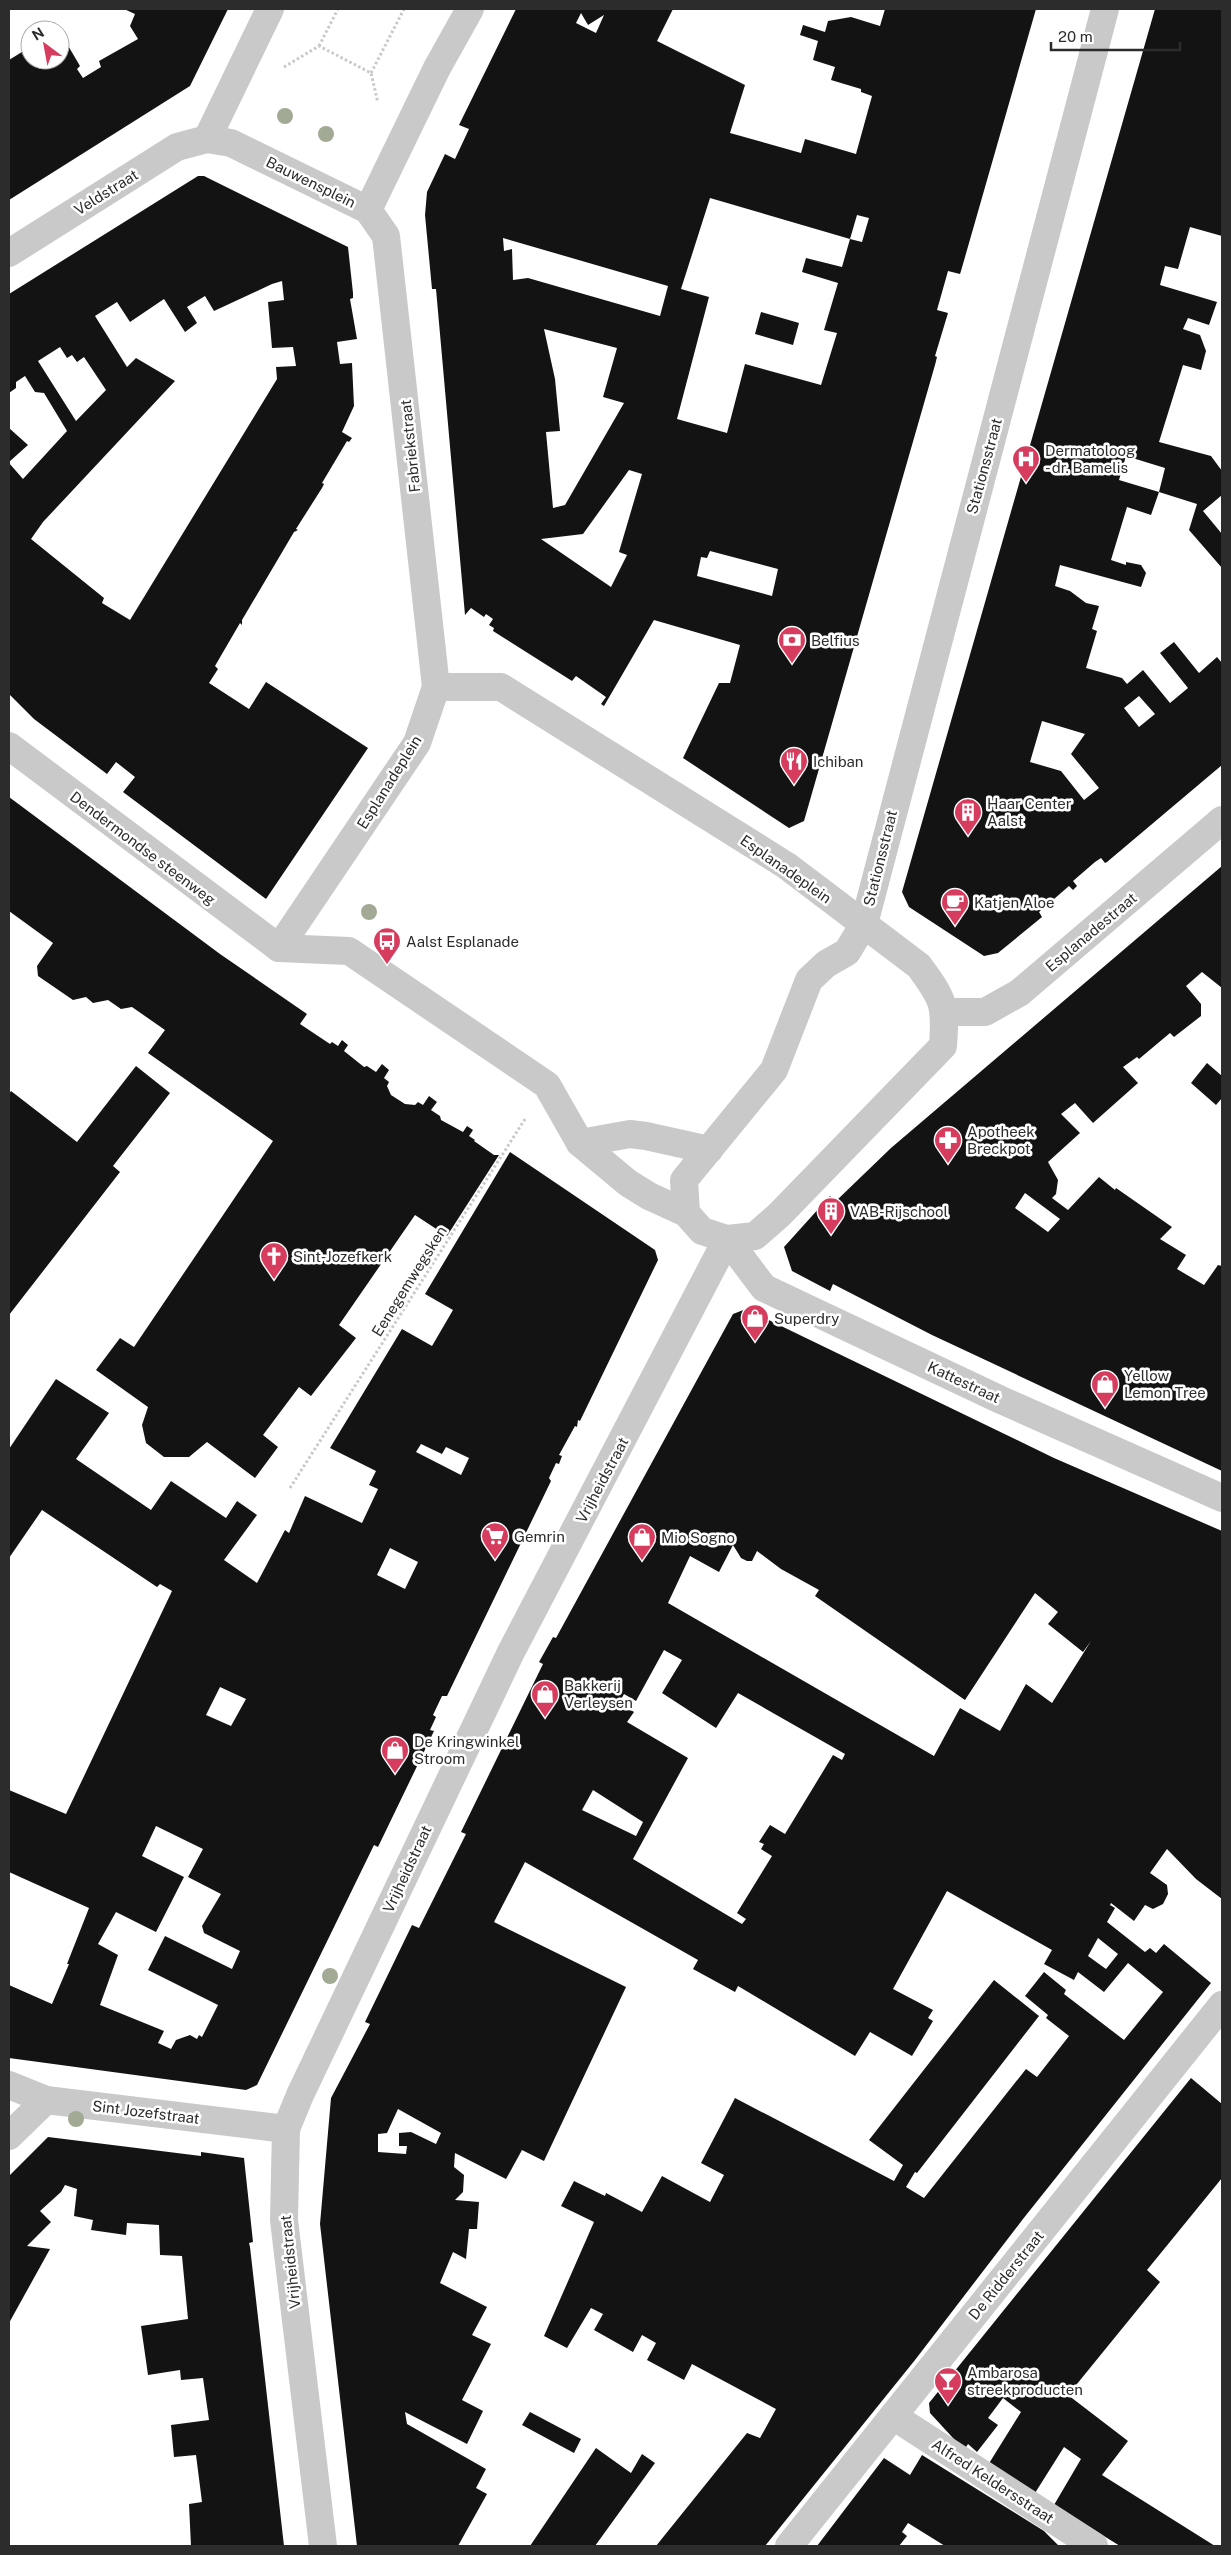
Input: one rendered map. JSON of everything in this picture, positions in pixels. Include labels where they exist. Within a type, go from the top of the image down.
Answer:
[{"type":"street","points":[[206,139],[270,9]]},
{"type":"street","name":"Bauwensplein","points":[[206,139],[231,143],[368,210],[438,68],[470,9]]},
{"type":"street","name":"Stationsstraat","points":[[864,924],[1105,9]]},
{"type":"street","name":"Veldstraat","points":[[9,252],[177,147],[206,139]]},
{"type":"street","name":"Fabriekstraat","points":[[368,210],[386,236],[436,687]]},
{"type":"street","name":"Esplanadeplein","points":[[436,687],[501,687],[787,866],[919,966],[935,988],[945,1012],[943,1046],[779,1215],[755,1236],[727,1239],[702,1231],[686,1213],[649,1196],[628,1183],[580,1143],[547,1085],[349,951],[279,948],[417,743],[436,687]]},
{"type":"street","name":"Dendermondse steenweg","points":[[9,746],[279,948]]},
{"type":"street","name":"Esplanadestraat","points":[[945,1012],[985,1012],[1019,993],[1222,820]]},
{"type":"street","points":[[686,1213],[684,1180],[774,1070],[809,980],[826,964],[847,952],[864,924]]},
{"type":"street","points":[[580,1143],[630,1134],[709,1150]]},
{"type":"street","name":"Kattestraat","points":[[727,1239],[764,1288],[1001,1400],[1222,1498]]},
{"type":"street","name":"Vrijheidstraat","points":[[323,2546],[284,2220],[286,2130],[300,2095],[511,1652],[727,1239]]},
{"type":"street","name":"De Ridderstraat","points":[[789,2546],[1222,2005]]},
{"type":"street","name":"Sint Jozefstraat","points":[[9,2084],[46,2100],[286,2130]]},
{"type":"street","points":[[9,2136],[46,2100]]},
{"type":"street","name":"Alfred Keldersstraat","points":[[893,2416],[1094,2546]]},
{"type":"path","points":[[279,69],[319,46],[338,9]]},
{"type":"path","points":[[399,147],[386,135],[371,73],[404,9]]},
{"type":"path","points":[[319,46],[371,73]]},
{"type":"path","name":"Eenegemwegsken","points":[[290,1488],[547,1085]]},
{"type":"building","points":[[124,9],[228,9],[190,86],[9,200],[9,60],[20,53],[20,70],[70,70],[70,49],[80,66],[77,69],[83,78],[101,67],[99,61],[138,39],[130,26],[135,14]]},
{"type":"building","points":[[516,9],[673,9],[657,41],[745,85],[730,133],[801,153],[805,139],[856,154],[872,96],[861,92],[861,89],[831,80],[835,67],[813,60],[818,41],[800,35],[803,25],[825,32],[828,21],[851,17],[880,26],[885,9],[1036,9],[960,274],[948,271],[937,310],[948,313],[935,356],[937,357],[935,365],[804,821],[789,828],[683,758],[719,683],[730,683],[740,645],[654,620],[604,706],[601,704],[606,697],[576,676],[572,681],[493,631],[494,628],[489,625],[493,619],[486,614],[484,617],[471,608],[465,615],[436,289],[432,289],[425,215],[427,192],[445,154],[455,159],[469,129],[459,125]],"holes":[[[581,13],[588,25],[604,15],[596,33],[576,23]],[[710,198],[850,239],[842,267],[806,258],[802,272],[838,283],[824,330],[837,333],[821,385],[745,364],[727,433],[677,419],[709,297],[681,289]],[[857,215],[869,218],[862,242],[850,239]],[[503,238],[668,286],[660,316],[528,278],[513,280],[512,249],[504,251]],[[544,329],[617,348],[603,397],[624,403],[565,505],[553,508],[546,432],[560,431],[555,379]],[[629,470],[642,474],[619,552],[627,555],[611,587],[541,539],[583,534]],[[710,551],[778,569],[772,596],[697,576],[701,557],[707,558]]]},
{"type":"building","points":[[1155,9],[1222,9],[1222,236],[1190,227],[1178,269],[1165,266],[1160,285],[1217,302],[1209,325],[1188,318],[1183,329],[1200,335],[1206,351],[1201,370],[1183,365],[1159,442],[1211,456],[1222,471],[1222,495],[1203,511],[1222,534],[1222,568],[1189,530],[1197,504],[1159,492],[1151,515],[1127,507],[1111,560],[1126,565],[1126,562],[1141,565],[1146,573],[1141,587],[1060,565],[1055,586],[1070,591],[1086,603],[1099,606],[1092,629],[1097,631],[1086,668],[1122,678],[1127,684],[1143,670],[1170,703],[1188,688],[1160,653],[1174,642],[1199,673],[1217,657],[1222,663],[1222,765],[1107,862],[1105,863],[1101,858],[1095,862],[1073,881],[1077,886],[1073,890],[1069,886],[1039,912],[1042,917],[998,953],[984,956],[909,907],[902,892]],"holes":[[[1126,456],[1165,468],[1159,492],[1119,480]],[[1139,696],[1155,714],[1139,727],[1124,708]],[[1042,721],[1085,734],[1071,754],[1099,788],[1084,800],[1061,771],[1030,762]]]},
{"type":"building","points":[[198,176],[204,176],[348,247],[353,293],[353,298],[350,299],[357,339],[337,342],[340,364],[352,363],[354,406],[342,432],[352,438],[349,442],[347,441],[322,483],[324,484],[322,488],[296,529],[298,530],[294,532],[242,620],[242,625],[240,623],[215,666],[218,669],[209,683],[249,709],[266,682],[368,748],[266,899],[123,792],[135,777],[116,762],[107,774],[34,719],[9,694],[9,463],[23,479],[67,431],[44,393],[35,392],[25,376],[16,382],[16,388],[9,393],[9,294]],"holes":[[[282,281],[284,300],[268,302],[272,348],[293,347],[296,366],[276,367],[277,379],[130,620],[102,603],[104,598],[31,539],[43,522],[175,381],[136,358],[127,367],[95,316],[117,302],[130,322],[164,299],[185,332],[197,323],[187,307],[205,296],[214,311]],[[60,347],[67,358],[72,355],[77,362],[84,357],[106,390],[76,421],[38,361]]]},
{"type":"building","points":[[761,312],[799,323],[793,345],[755,334]]},
{"type":"building","points":[[9,428],[28,445],[9,462]]},
{"type":"building","name":"Sint-Jozefkerk","points":[[9,797],[220,954],[307,1014],[300,1024],[330,1044],[332,1042],[338,1046],[342,1040],[348,1045],[344,1051],[364,1067],[367,1066],[376,1072],[382,1064],[389,1070],[384,1078],[389,1082],[387,1086],[391,1095],[405,1104],[415,1105],[418,1102],[423,1105],[429,1096],[437,1102],[431,1110],[440,1116],[441,1120],[463,1132],[467,1126],[473,1130],[469,1136],[474,1141],[494,1155],[499,1155],[447,1236],[415,1215],[339,1325],[356,1338],[311,1396],[299,1387],[263,1435],[278,1447],[255,1478],[207,1442],[189,1457],[164,1457],[146,1443],[142,1425],[148,1407],[96,1370],[120,1338],[134,1347],[273,1141],[148,1053],[165,1030],[132,1007],[121,1009],[108,1000],[93,1003],[86,997],[73,1000],[38,976],[37,966],[53,943],[9,911]]},
{"type":"building","points":[[1222,866],[1222,988],[1202,972],[1186,986],[1201,1004],[1201,1016],[1174,1037],[1170,1033],[1139,1059],[1137,1057],[1123,1067],[1138,1083],[1093,1123],[1075,1103],[1061,1114],[1080,1133],[1048,1162],[1058,1180],[1056,1194],[1052,1198],[1068,1210],[1099,1177],[1115,1190],[1116,1188],[1172,1227],[1160,1239],[1186,1255],[1177,1269],[1204,1285],[1218,1265],[1222,1266],[1222,1471],[932,1335],[833,1284],[830,1291],[792,1271],[784,1247],[830,1196],[836,1201],[891,1148]],"holes":[[[1025,1193],[1060,1219],[1048,1232],[1015,1208]]]},
{"type":"building","points":[[1207,1063],[1222,1076],[1222,1098],[1216,1105],[1191,1083]]},
{"type":"building","points":[[136,1066],[170,1093],[113,1166],[120,1172],[9,1315],[9,1094],[11,1091],[77,1142]]},
{"type":"building","points":[[510,1152],[655,1250],[658,1260],[580,1421],[578,1420],[577,1427],[575,1426],[559,1455],[562,1456],[559,1464],[556,1463],[549,1478],[551,1481],[447,1696],[442,1696],[433,1715],[436,1717],[430,1730],[434,1731],[378,1847],[374,1845],[257,2085],[246,2090],[9,2058],[9,1985],[52,2004],[89,1908],[9,1872],[9,1790],[66,1814],[172,1591],[160,1584],[157,1587],[42,1510],[9,1558],[9,1449],[56,1379],[109,1413],[76,1459],[151,1510],[171,1481],[226,1518],[237,1501],[257,1515],[224,1560],[257,1583],[285,1530],[289,1533],[305,1496],[362,1523],[378,1489],[369,1485],[376,1471],[330,1448],[402,1329],[432,1346],[453,1310],[425,1294]],"holes":[[[421,1444],[442,1454],[446,1447],[469,1458],[461,1475],[416,1452]],[[390,1548],[418,1562],[405,1589],[377,1575]],[[220,1687],[246,1699],[231,1726],[206,1715]],[[156,1826],[203,1849],[188,1877],[221,1894],[202,1926],[204,1933],[240,1951],[232,1969],[165,1936],[148,1970],[218,2005],[202,2037],[199,2035],[197,2039],[190,2035],[176,2040],[171,2049],[158,2043],[164,2031],[100,2005],[118,1955],[98,1944],[116,1912],[156,1932],[184,1877],[142,1856]]]},
{"type":"building","points":[[746,1309],[1054,1458],[1222,1531],[1222,1899],[1196,1879],[1167,1849],[1150,1873],[1167,1885],[1168,1894],[1163,1904],[1153,1909],[1145,1905],[1134,1921],[1111,1903],[1110,1905],[1115,1908],[1107,1922],[1145,1952],[1150,1948],[1156,1953],[1164,1944],[1211,1983],[1023,2219],[915,2360],[765,2546],[656,2546],[747,2433],[760,2438],[776,2409],[692,2364],[684,2380],[647,2360],[656,2343],[642,2335],[633,2352],[594,2330],[603,2314],[591,2308],[567,2348],[544,2336],[594,2222],[561,2206],[574,2181],[605,2196],[606,2193],[642,2212],[662,2176],[710,2202],[724,2175],[701,2163],[735,2098],[894,2181],[903,2165],[869,2140],[994,1980],[1039,2016],[917,2173],[915,2172],[906,2187],[924,2198],[1026,2069],[1037,2077],[1069,2036],[1046,2018],[1048,2015],[1025,1996],[1044,1972],[1066,1990],[1064,1994],[1124,2040],[1163,1992],[1128,1963],[1104,1992],[1078,1972],[1074,1980],[1044,1964],[1052,1950],[947,1891],[893,1989],[933,2010],[928,2018],[933,2021],[912,2056],[870,2032],[855,2056],[738,1986],[735,1992],[693,1969],[698,1960],[525,1862],[494,1922],[626,1987],[544,2161],[522,2150],[506,2179],[455,2153],[454,2167],[464,2175],[463,2192],[455,2200],[479,2202],[477,2229],[469,2229],[466,2259],[453,2252],[440,2283],[487,2307],[472,2335],[491,2344],[462,2400],[483,2411],[467,2444],[405,2412],[407,2424],[486,2469],[476,2488],[487,2494],[458,2546],[357,2546],[320,2224],[331,2098],[370,2024],[365,2022],[412,1925],[419,1928],[466,1834],[461,1832],[543,1664],[539,1662],[553,1637],[556,1638],[733,1314]],"holes":[[[733,1545],[741,1558],[747,1561],[752,1561],[757,1551],[781,1569],[819,1590],[815,1596],[965,1700],[1035,1593],[1058,1612],[1048,1624],[1083,1652],[1091,1641],[1052,1703],[1026,1684],[1000,1731],[960,1708],[934,1756],[668,1603],[690,1556],[719,1572]],[[664,1650],[682,1660],[662,1693],[716,1728],[738,1693],[845,1754],[842,1760],[833,1755],[785,1834],[770,1825],[759,1842],[764,1844],[761,1849],[772,1856],[737,1913],[746,1919],[742,1924],[633,1859],[688,1758],[627,1722],[634,1712],[619,1703],[624,1694],[636,1701]],[[593,1790],[643,1822],[636,1836],[582,1810]],[[1098,1938],[1118,1954],[1106,1969],[1088,1956]],[[398,2109],[441,2133],[436,2144],[411,2132],[399,2133],[399,2146],[407,2146],[406,2154],[378,2152],[378,2134],[387,2133]]]},
{"type":"building","points":[[1191,2078],[1222,2104],[1222,2178],[1147,2270],[1160,2282],[1068,2395],[1128,2441],[1102,2475],[1215,2546],[1120,2546],[1054,2505],[1081,2459],[1064,2447],[1035,2493],[988,2465],[1021,2412],[1003,2398],[988,2418],[998,2425],[977,2452],[968,2444],[964,2450],[930,2413],[929,2403]]},
{"type":"building","points":[[48,2137],[201,2156],[201,2152],[244,2158],[253,2242],[249,2243],[284,2546],[191,2546],[189,2504],[202,2502],[196,2455],[174,2457],[171,2425],[209,2420],[203,2378],[181,2380],[180,2370],[148,2375],[141,2326],[188,2319],[182,2256],[160,2255],[159,2225],[127,2223],[126,2235],[91,2230],[93,2220],[74,2216],[77,2189],[65,2185],[61,2192],[40,2211],[51,2222],[27,2246],[50,2249],[9,2323],[9,2176]]},
{"type":"building","points":[[530,2412],[581,2439],[574,2453],[522,2425]]},
{"type":"building","points":[[596,2448],[631,2473],[642,2454],[655,2463],[595,2546],[530,2546]]},
{"type":"building","points":[[922,2455],[1044,2531],[1059,2546],[945,2546],[908,2523],[902,2532],[907,2536],[899,2546],[817,2546],[884,2458],[910,2475]]},
{"type":"place","name":"Dermatoloog - dr. Bamelis","points":[[1026,483]]},
{"type":"place","name":"Belfius","points":[[792,664]]},
{"type":"place","name":"Ichiban","points":[[794,785]]},
{"type":"place","name":"Haar Center Aalst","points":[[968,836]]},
{"type":"place","name":"Katjen Aloe","points":[[955,926]]},
{"type":"place","name":"Aalst Esplanade","points":[[387,965]]},
{"type":"place","name":"Apotheek Breckpot","points":[[948,1164]]},
{"type":"place","name":"VAB-Rijschool","points":[[831,1235]]},
{"type":"place","name":"Sint-Jozefkerk","points":[[274,1280]]},
{"type":"place","name":"Superdry","points":[[755,1342]]},
{"type":"place","name":"Yellow Lemon Tree","points":[[1105,1408]]},
{"type":"place","name":"Gemrin","points":[[495,1560]]},
{"type":"place","name":"Mio Sogno","points":[[642,1561]]},
{"type":"place","name":"Bakkerij Verleysen","points":[[545,1718]]},
{"type":"place","name":"De Kringwinkel Stroom","points":[[395,1774]]},
{"type":"place","name":"Ambarosa streekproducten","points":[[948,2405]]}]
